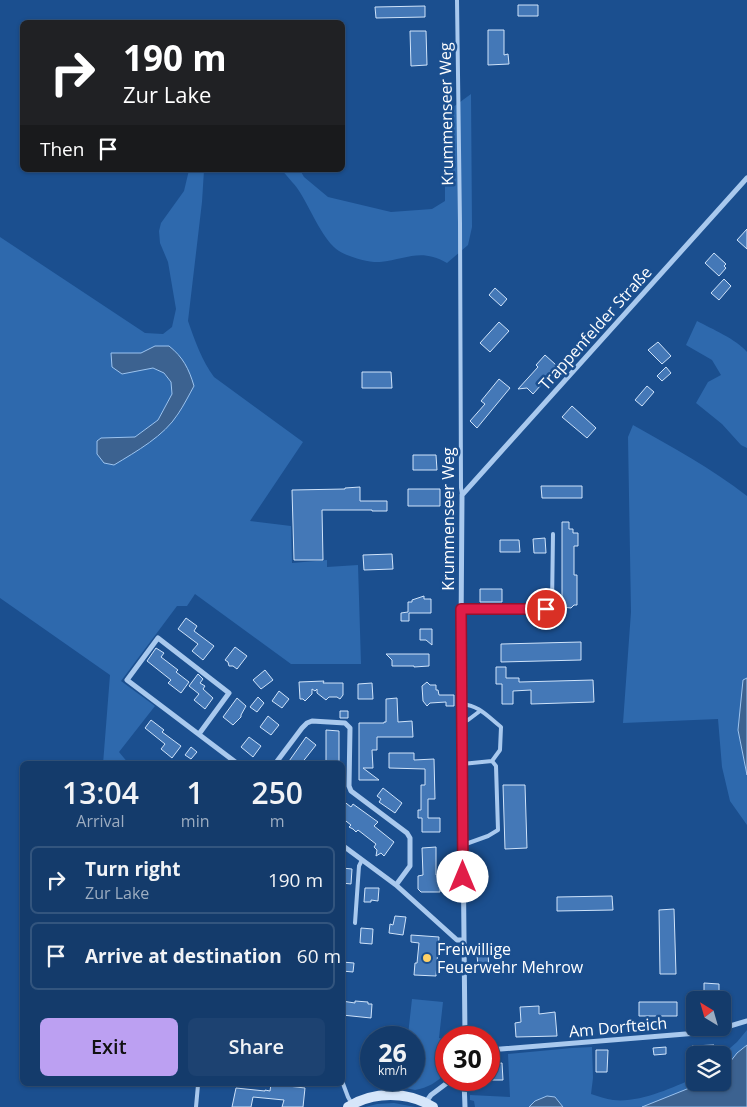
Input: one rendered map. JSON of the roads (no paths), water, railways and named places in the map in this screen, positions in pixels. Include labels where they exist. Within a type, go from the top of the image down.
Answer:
[{"type":"main road","points":[[350,1106],[366,1098],[385,1095],[408,1096],[430,1105]]},
{"type":"street","name":"Trappenfelder Straße","points":[[462,495],[747,178]]},
{"type":"street","name":"Krummenseer Weg","points":[[462,495],[461,609],[465,1026]]},
{"type":"street","points":[[198,734],[229,693],[158,638],[127,680],[198,734],[234,761]]},
{"type":"street","points":[[277,761],[307,723],[312,721],[345,722],[350,728],[349,786],[351,792],[410,838],[410,866],[396,885]]},
{"type":"street","points":[[345,847],[396,885],[457,940],[464,940]]},
{"type":"street","name":"Am Dorfteich","points":[[500,1049],[710,1032],[747,1021]]},
{"type":"street","points":[[430,1105],[432,1095],[437,1091]]},
{"type":"street","points":[[464,1091],[465,1107]]},
{"type":"lane","name":"Krummenseer Weg","points":[[457,0],[462,495]]},
{"type":"lane","points":[[461,609],[549,608],[552,605],[553,534]]},
{"type":"lane","points":[[462,704],[473,705],[501,727],[500,750],[492,761],[462,764]]},
{"type":"lane","points":[[462,723],[480,710]]},
{"type":"lane","points":[[463,845],[488,836],[498,830],[496,766],[492,761]]},
{"type":"lane","points":[[355,923],[359,866],[362,860]]},
{"type":"lane","points":[[196,1107],[198,1086]]},
{"type":"lane","points":[[344,1086],[350,1106]]},
{"type":"place","name":"Freiwillige Feuerwehr Mehrow","points":[[427,958]]}]
